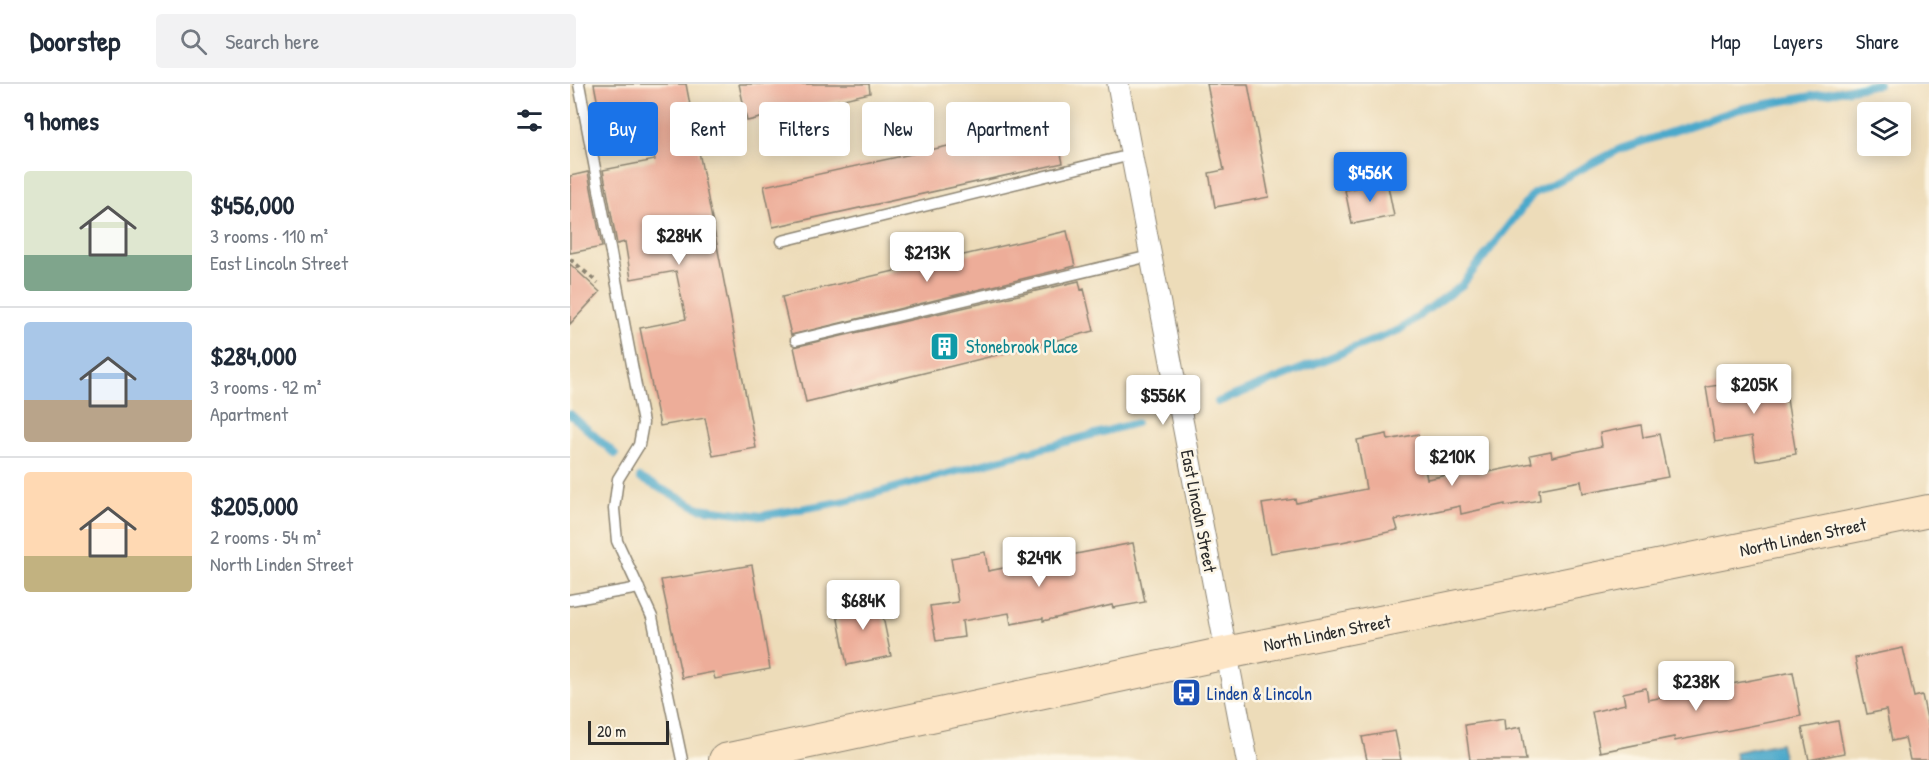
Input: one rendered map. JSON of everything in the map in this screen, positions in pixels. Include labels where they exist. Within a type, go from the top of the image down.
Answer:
[{"type":"main road","name":"North Linden Street","points":[[725,760],[1226,653],[1929,511]]},
{"type":"street","name":"East Lincoln Street","points":[[1118,84],[1247,760]]},
{"type":"lane","points":[[579,84],[643,423],[639,445],[618,479],[614,509],[617,541],[652,617],[682,760]]},
{"type":"lane","points":[[782,241],[1131,155]]},
{"type":"lane","points":[[796,340],[1150,256]]},
{"type":"lane","points":[[570,600],[639,588]]},
{"type":"path","points":[[570,258],[599,284],[616,282]]},
{"type":"water","points":[[1780,743],[1784,760],[1734,760],[1736,759],[1735,752]]},
{"type":"building","points":[[594,84],[686,84],[689,102],[670,102],[670,156],[700,156],[756,448],[713,456],[705,418],[660,426],[640,328],[686,319],[676,271],[631,279],[625,242],[617,244],[603,170],[655,160],[654,156],[658,156],[658,102],[598,102]]},
{"type":"building","points":[[739,84],[869,84],[870,93],[830,102],[759,102],[759,118],[747,121],[747,102],[743,102]]},
{"type":"building","points":[[1207,84],[1248,84],[1269,197],[1215,207],[1209,173],[1224,170]]},
{"type":"building","points":[[946,146],[946,156],[1061,156],[1063,163],[773,227],[764,186],[902,156],[934,156],[934,149]]},
{"type":"building","points":[[588,172],[602,247],[570,253],[570,176]]},
{"type":"building","points":[[1387,181],[1394,216],[1352,224],[1345,190]]},
{"type":"building","points":[[1067,231],[1075,266],[791,335],[782,297]]},
{"type":"building","points":[[570,264],[600,292],[570,324]]},
{"type":"building","name":"Stonebrook Place","points":[[1079,281],[1081,290],[1084,289],[1094,331],[806,402],[794,347]]},
{"type":"building","points":[[1783,375],[1796,454],[1756,461],[1752,436],[1715,442],[1706,387]]},
{"type":"building","points":[[1641,425],[1643,437],[1659,434],[1668,477],[1583,493],[1581,481],[1539,489],[1540,500],[1505,506],[1505,504],[1461,514],[1460,506],[1395,520],[1398,530],[1342,542],[1271,553],[1262,504],[1295,499],[1296,503],[1366,489],[1357,440],[1387,434],[1388,440],[1418,434],[1427,479],[1478,469],[1479,474],[1532,463],[1530,455],[1551,451],[1552,457],[1602,446],[1600,433]]},
{"type":"building","points":[[1133,543],[1145,602],[1113,608],[1112,605],[1043,621],[1043,618],[1011,624],[1009,613],[962,621],[964,637],[936,641],[930,606],[958,602],[951,558],[985,552],[988,571]]},
{"type":"building","points":[[752,565],[770,669],[715,679],[713,672],[682,678],[661,580]]},
{"type":"building","points":[[861,599],[862,605],[880,602],[891,656],[847,665],[835,604]]},
{"type":"building","points":[[1903,648],[1914,697],[1922,695],[1929,728],[1929,760],[1910,760],[1905,738],[1892,741],[1886,710],[1867,714],[1855,658]]},
{"type":"building","points":[[1793,672],[1801,716],[1675,741],[1674,737],[1600,752],[1592,712],[1625,704],[1623,693],[1646,688],[1648,700]]},
{"type":"building","points":[[1504,719],[1505,730],[1521,727],[1526,760],[1470,760],[1465,725]]},
{"type":"building","points":[[1838,721],[1844,753],[1809,760],[1802,728]]},
{"type":"building","points":[[1395,731],[1401,760],[1367,760],[1362,737]]},
{"type":"waterway","points":[[1218,402],[1399,330],[1462,285],[1533,194],[1620,149],[1740,109],[1878,84]]},
{"type":"waterway","points":[[570,414],[615,454]]},
{"type":"waterway","points":[[640,478],[699,508],[761,516],[846,501],[1136,423]]},
{"type":"place","name":"Stonebrook Place","points":[[945,346]]},
{"type":"place","name":"Linden & Lincoln","points":[[1186,693]]}]
